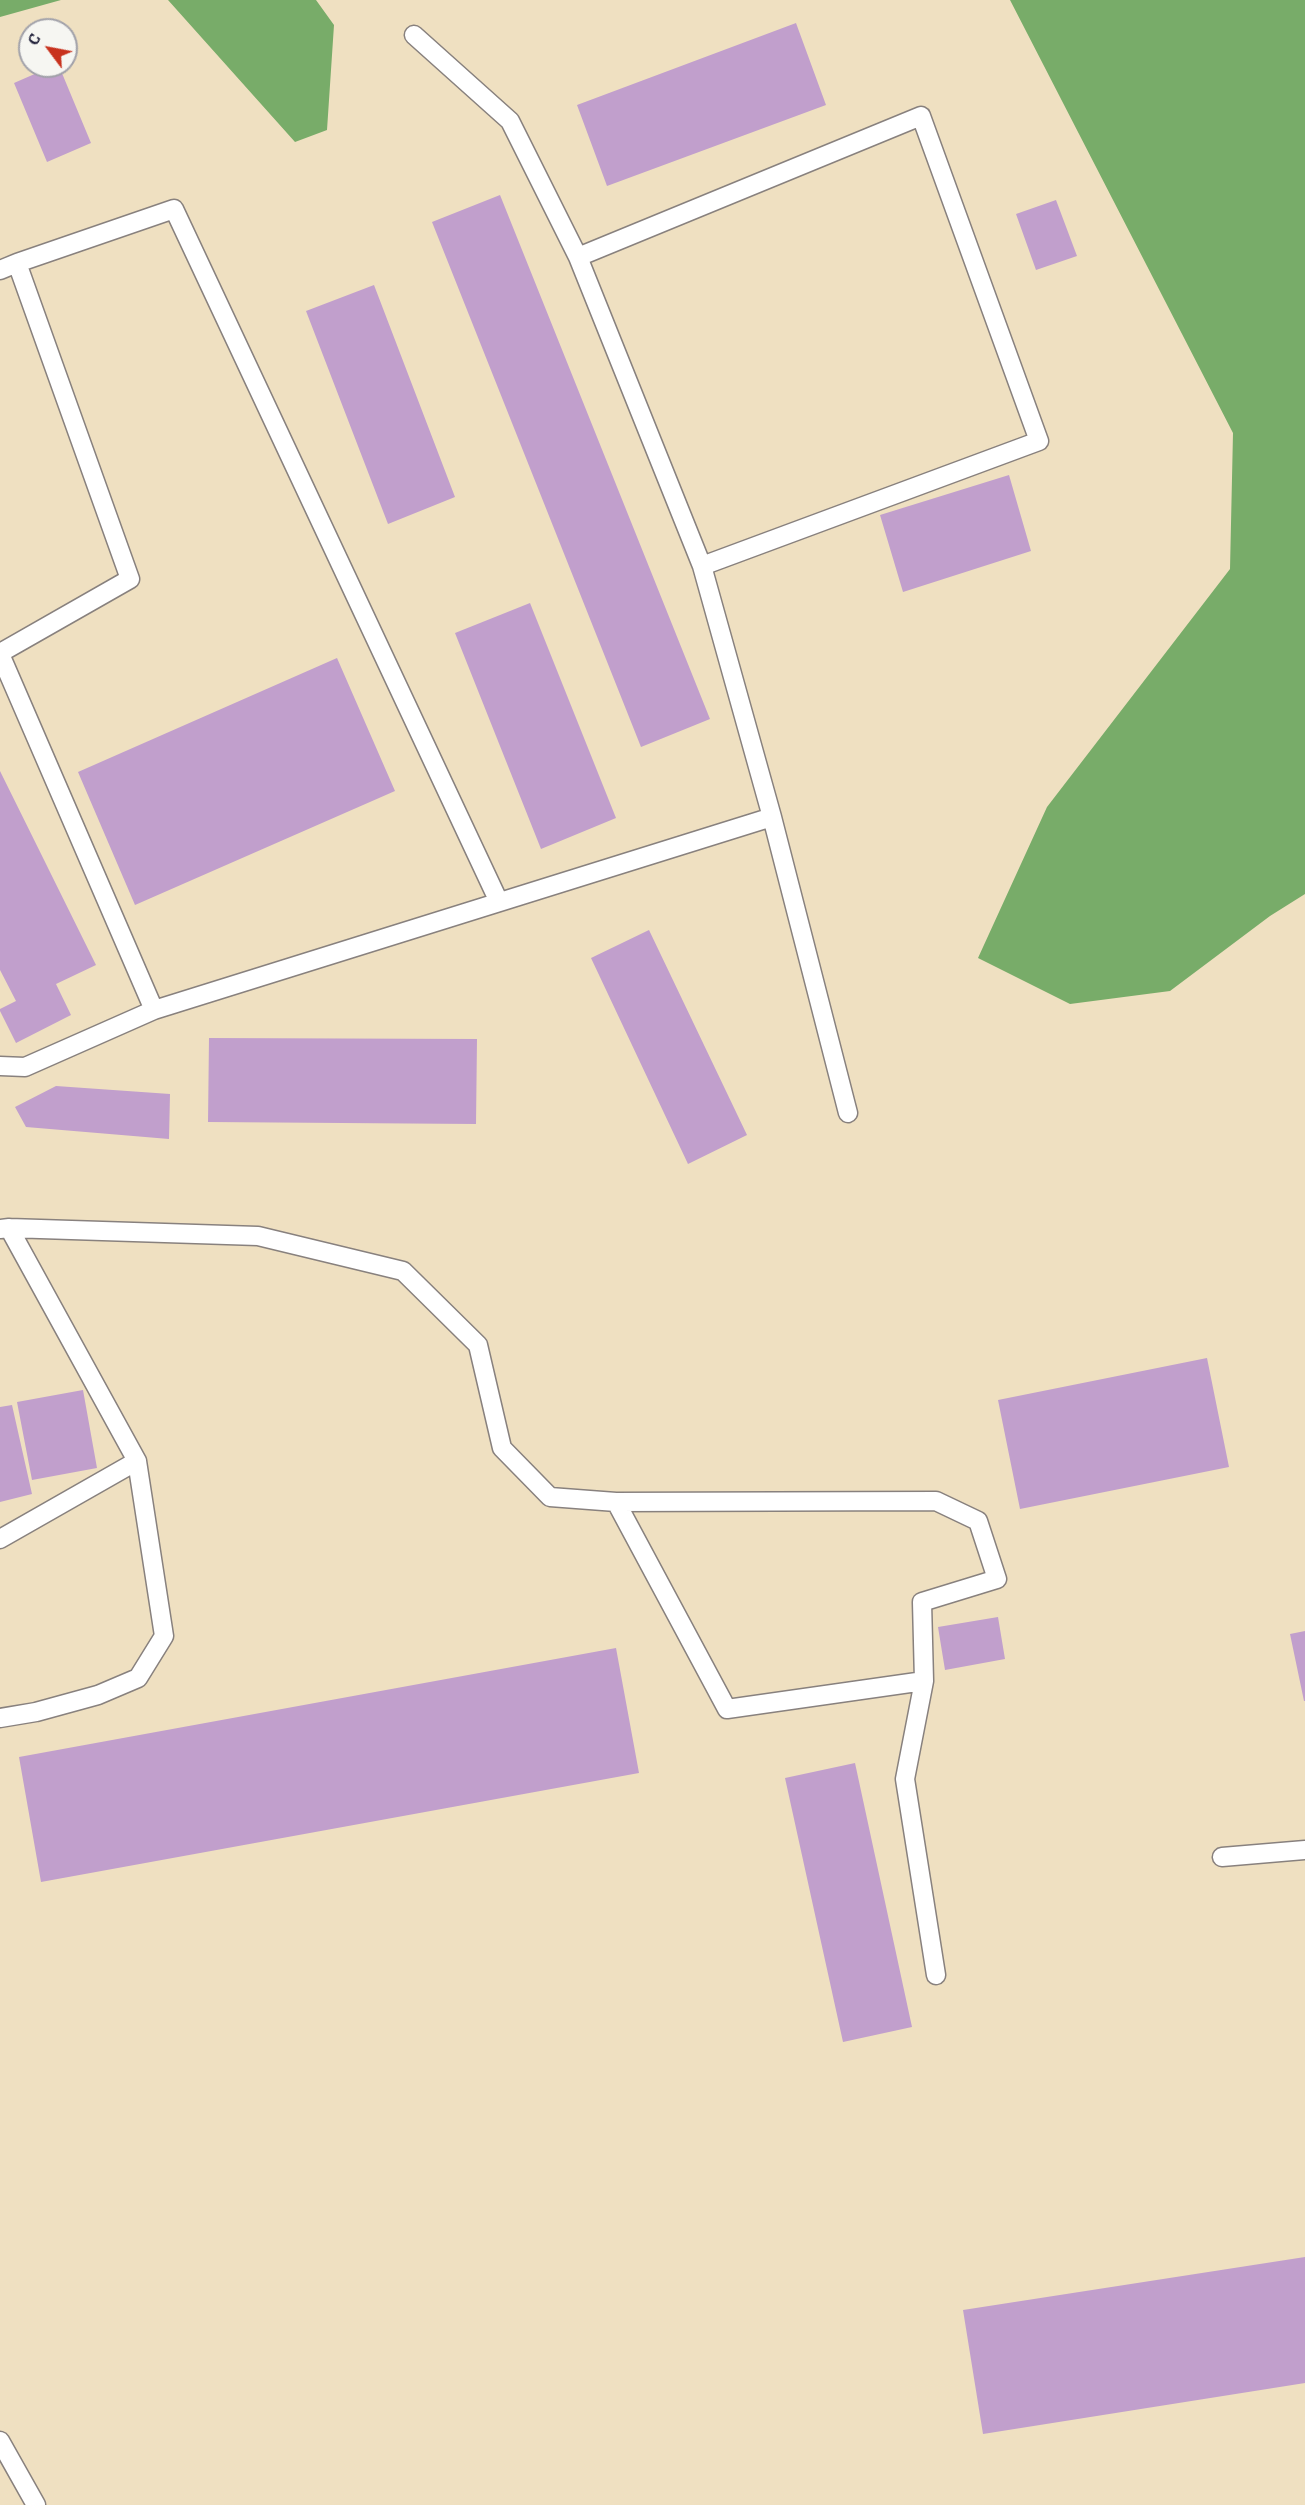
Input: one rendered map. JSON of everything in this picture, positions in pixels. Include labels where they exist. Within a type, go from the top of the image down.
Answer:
[{"type":"lane","points":[[414,35],[510,121],[578,257],[702,566],[772,817],[848,1113]]},
{"type":"lane","points":[[578,257],[921,116],[1039,441],[702,566]]},
{"type":"lane","points":[[0,270],[174,209],[500,902]]},
{"type":"lane","points":[[17,263],[130,579],[0,653],[154,1010]]},
{"type":"lane","points":[[0,1066],[25,1067],[154,1010],[772,817]]},
{"type":"lane","points":[[0,1718],[36,1712],[98,1695],[138,1678],[164,1635],[137,1461],[5,1228]]},
{"type":"lane","points":[[5,1228],[258,1236],[403,1271],[478,1345],[502,1448],[550,1497],[616,1502],[936,1501],[978,1521],[997,1579],[922,1602],[924,1681],[905,1779],[936,1976]]},
{"type":"lane","points":[[0,1539],[137,1461]]},
{"type":"lane","points":[[616,1502],[727,1709],[924,1681]]},
{"type":"lane","points":[[1222,1857],[1305,1851]]},
{"type":"lane","points":[[0,2441],[36,2505]]},
{"type":"green space","points":[[0,0],[61,0],[0,17]]},
{"type":"green space","points":[[168,0],[316,0],[334,25],[327,130],[295,142]]},
{"type":"green space","points":[[1010,0],[1305,0],[1305,894],[1270,916],[1170,991],[1070,1004],[978,958],[1047,807],[1230,569],[1233,433]]},
{"type":"building","points":[[796,23],[826,105],[607,186],[577,105]]},
{"type":"building","points":[[25,78],[64,78],[91,143],[47,162],[14,83]]},
{"type":"building","points":[[500,195],[710,719],[641,747],[432,222]]},
{"type":"building","points":[[1056,200],[1077,256],[1036,270],[1016,214]]},
{"type":"building","points":[[374,285],[455,497],[388,524],[306,311]]},
{"type":"building","points":[[1009,475],[1031,551],[903,592],[880,515]]},
{"type":"building","points":[[530,603],[616,818],[541,849],[455,633]]},
{"type":"building","points":[[337,658],[395,791],[135,905],[78,772]]},
{"type":"building","points":[[0,771],[96,965],[56,984],[71,1015],[16,1043],[0,1011],[16,1001],[0,970]]},
{"type":"building","points":[[649,930],[747,1135],[688,1164],[591,958]]},
{"type":"building","points":[[209,1038],[477,1039],[476,1124],[208,1122]]},
{"type":"building","points":[[56,1086],[170,1094],[169,1139],[26,1127],[15,1107]]},
{"type":"building","points":[[1207,1358],[1229,1467],[1020,1509],[998,1400]]},
{"type":"building","points":[[83,1390],[97,1468],[32,1480],[17,1402]]},
{"type":"building","points":[[12,1405],[32,1494],[0,1502],[0,1407]]},
{"type":"building","points":[[998,1617],[1005,1659],[945,1670],[938,1627]]},
{"type":"building","points":[[1305,1631],[1305,1701],[1304,1701],[1290,1634]]},
{"type":"building","points":[[616,1648],[639,1773],[41,1882],[19,1757]]},
{"type":"building","points":[[855,1763],[912,2027],[843,2042],[785,1778]]},
{"type":"building","points":[[1305,2257],[1305,2383],[983,2434],[963,2310]]}]
